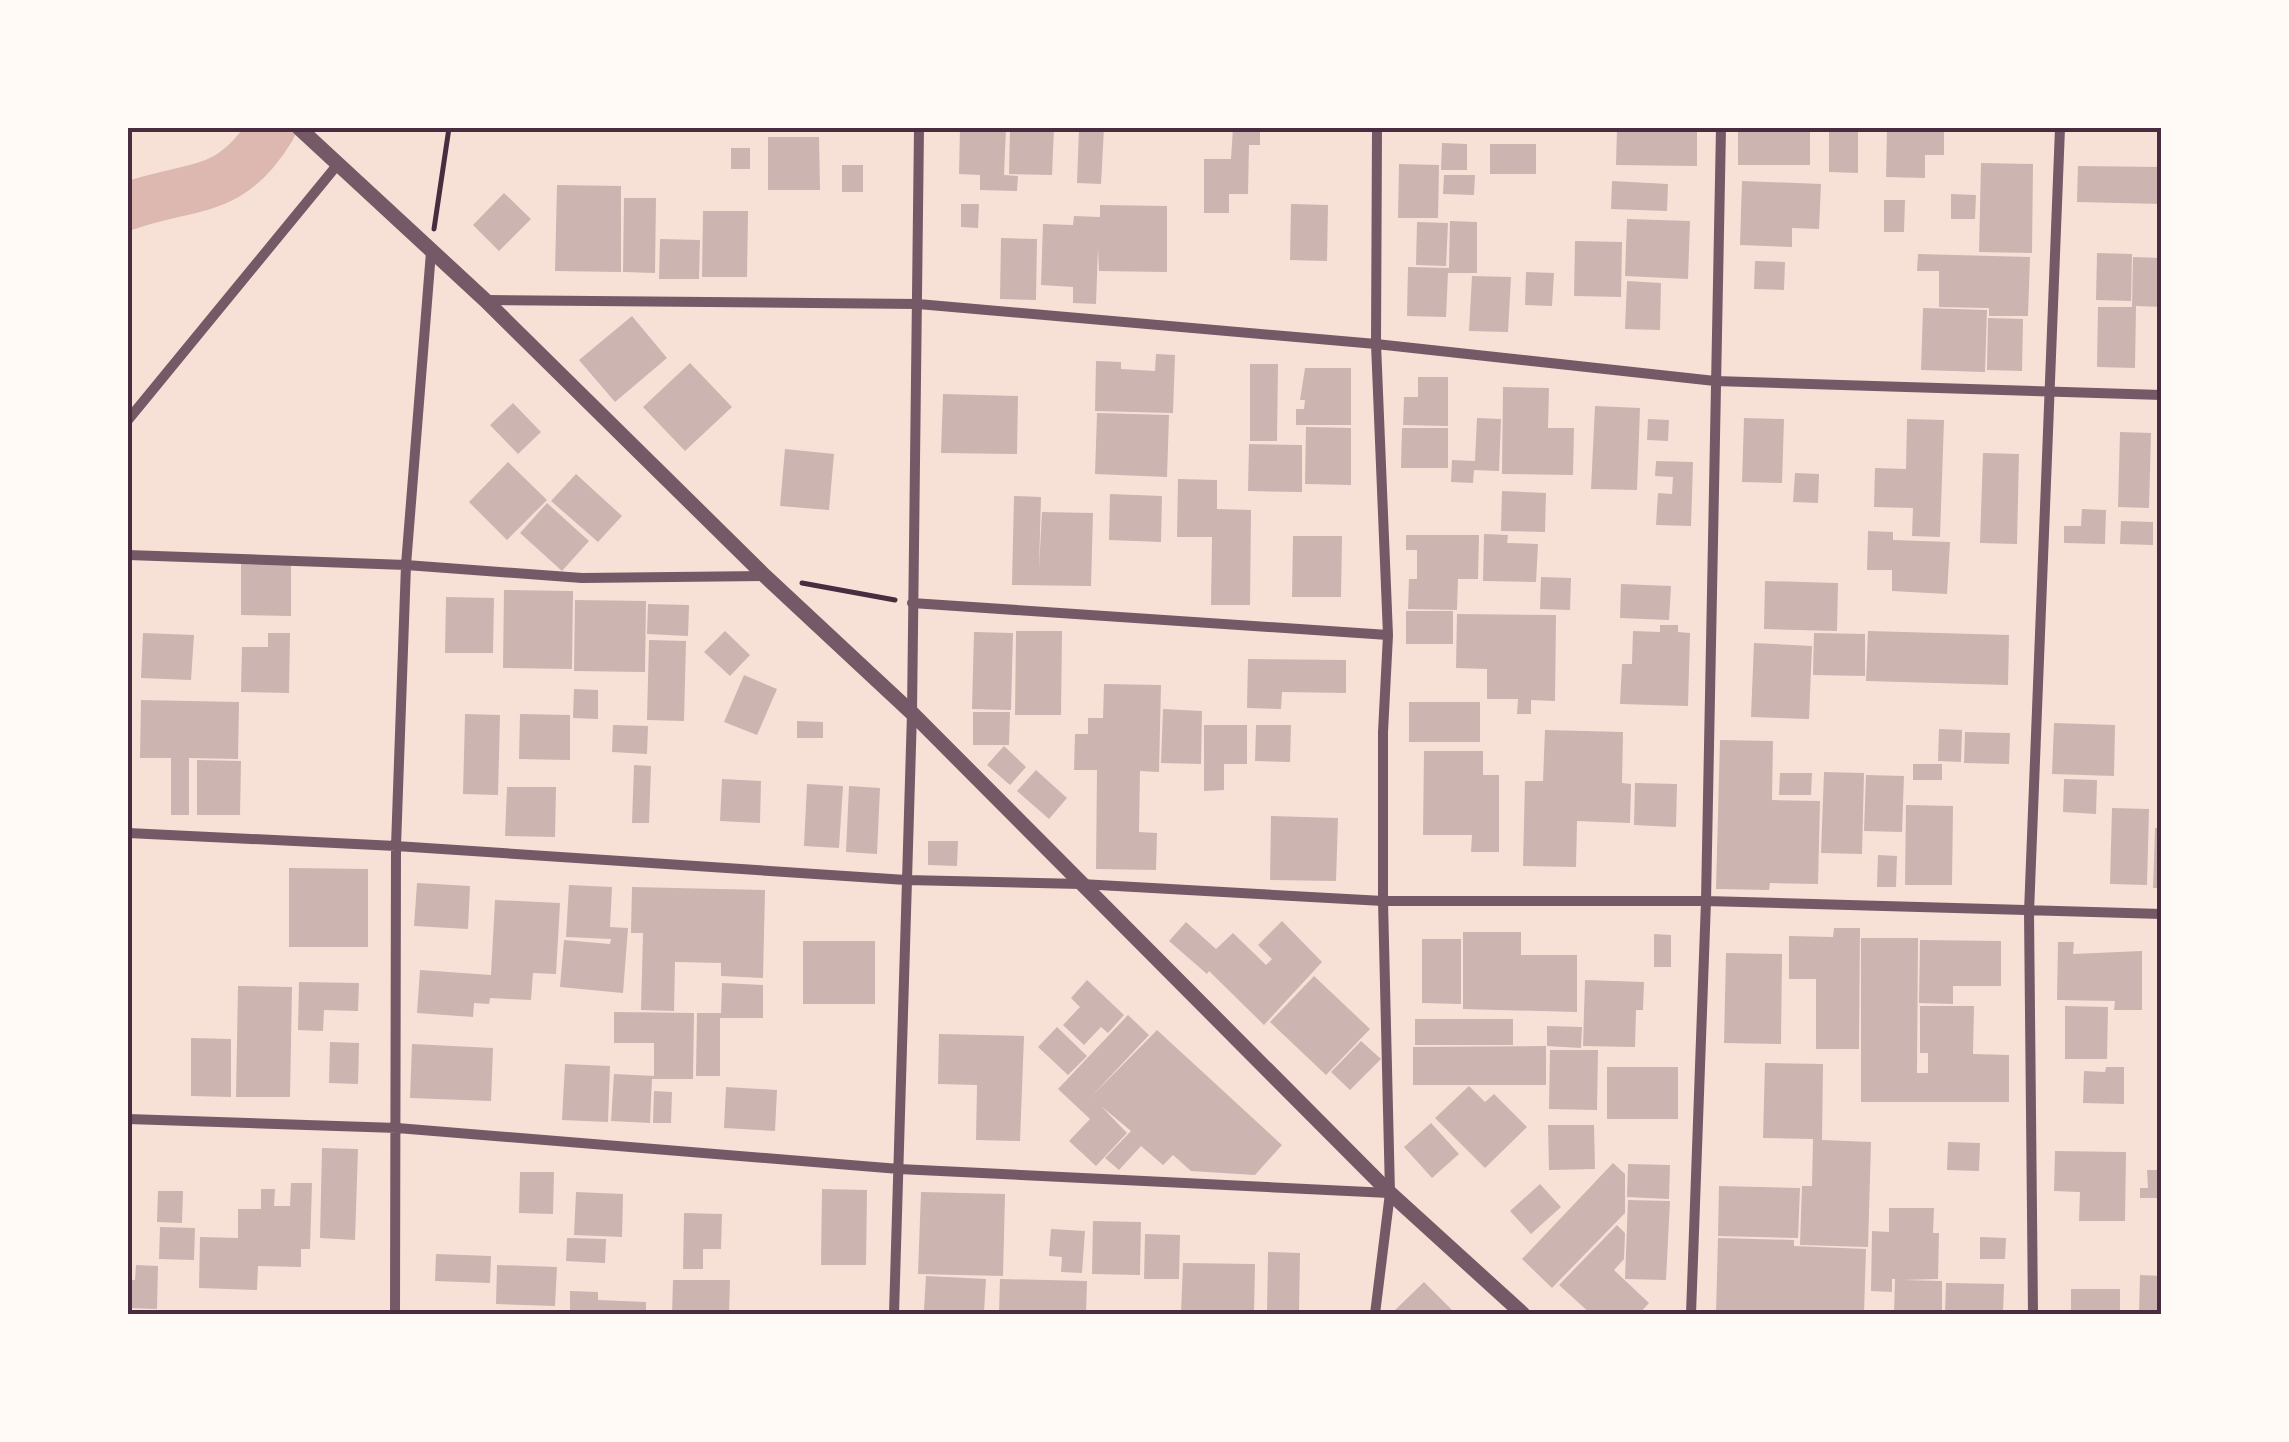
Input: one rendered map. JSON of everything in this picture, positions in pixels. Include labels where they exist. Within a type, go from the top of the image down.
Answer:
[{"type":"street","points":[[894,1314],[912,713],[919,128]]},
{"type":"street","points":[[1375,1314],[1390,1193],[1383,901],[1383,732],[1388,635],[1376,344],[1378,128]]},
{"type":"street","points":[[1691,1314],[1706,901],[1721,128]]},
{"type":"street","points":[[2033,1314],[2030,912],[2060,128]]},
{"type":"street","points":[[305,133],[485,300],[765,576],[912,713],[1390,1193],[1523,1314]]},
{"type":"street","points":[[128,420],[338,164]]},
{"type":"street","points":[[395,1314],[396,846],[406,564],[431,252]]},
{"type":"street","points":[[485,300],[918,304],[1376,344],[1715,381],[2162,395]]},
{"type":"street","points":[[128,555],[406,564],[582,578],[765,576]]},
{"type":"street","points":[[912,603],[1388,635]]},
{"type":"street","points":[[128,834],[396,846],[906,880],[1081,884],[1383,901],[1706,901],[2162,914]]},
{"type":"street","points":[[128,1119],[397,1128],[898,1168],[1390,1193]]},
{"type":"path","points":[[431,252],[449,128]]},
{"type":"path","points":[[802,583],[912,603]]},
{"type":"building","points":[[960,128],[1006,128],[1004,175],[1018,176],[1017,191],[980,190],[980,175],[959,174]]},
{"type":"building","points":[[1054,128],[1052,175],[1009,174],[1010,129]]},
{"type":"building","points":[[1079,128],[1104,128],[1101,184],[1077,183]]},
{"type":"building","points":[[1233,128],[1260,128],[1260,145],[1249,145],[1248,194],[1229,194],[1229,213],[1204,213],[1204,159],[1231,159]]},
{"type":"building","points":[[1617,128],[1697,128],[1697,166],[1616,165]]},
{"type":"building","points":[[1738,128],[1810,128],[1810,165],[1738,165]]},
{"type":"building","points":[[1887,128],[1944,128],[1944,155],[1925,155],[1925,178],[1886,177]]},
{"type":"building","points":[[1829,131],[1858,131],[1858,173],[1829,172]]},
{"type":"building","points":[[768,137],[819,137],[820,190],[768,190]]},
{"type":"building","points":[[1442,143],[1467,144],[1467,170],[1441,170]]},
{"type":"building","points":[[1490,144],[1536,144],[1536,174],[1490,174]]},
{"type":"building","points":[[731,148],[750,148],[750,169],[731,169]]},
{"type":"building","points":[[1981,163],[2033,164],[2032,253],[1979,252]]},
{"type":"building","points":[[1399,164],[1439,165],[1438,218],[1398,218]]},
{"type":"building","points":[[842,165],[863,165],[863,192],[842,192]]},
{"type":"building","points":[[2078,166],[2162,167],[2162,204],[2077,202]]},
{"type":"building","points":[[1444,175],[1475,175],[1474,195],[1443,194]]},
{"type":"building","points":[[1612,181],[1668,184],[1667,211],[1611,209]]},
{"type":"building","points":[[1742,181],[1821,184],[1819,229],[1792,228],[1792,247],[1740,245]]},
{"type":"building","points":[[557,185],[621,186],[621,272],[555,271]]},
{"type":"building","points":[[504,193],[531,219],[499,251],[473,225]]},
{"type":"building","points":[[1951,194],[1976,195],[1975,219],[1951,219]]},
{"type":"building","points":[[624,198],[656,198],[655,273],[623,272]]},
{"type":"building","points":[[1884,200],[1905,200],[1904,232],[1884,232]]},
{"type":"building","points":[[961,204],[979,204],[978,228],[961,227]]},
{"type":"building","points":[[1291,204],[1328,205],[1327,261],[1290,260]]},
{"type":"building","points":[[1100,205],[1167,206],[1167,272],[1099,271],[1098,248],[1096,304],[1073,303],[1073,287],[1041,285],[1043,224],[1073,225],[1074,216],[1100,217]]},
{"type":"building","points":[[703,211],[748,211],[747,277],[702,277]]},
{"type":"building","points":[[1627,219],[1690,221],[1688,279],[1625,276]]},
{"type":"building","points":[[1450,221],[1477,222],[1477,273],[1448,273],[1446,317],[1407,316],[1408,267],[1449,268]]},
{"type":"building","points":[[1417,222],[1448,223],[1446,266],[1416,265]]},
{"type":"building","points":[[1001,238],[1037,239],[1036,300],[1000,299]]},
{"type":"building","points":[[660,239],[700,240],[699,279],[659,279]]},
{"type":"building","points":[[1575,241],[1622,242],[1621,297],[1574,296]]},
{"type":"building","points":[[2097,253],[2132,254],[2131,301],[2096,300]]},
{"type":"building","points":[[1918,254],[2030,257],[2028,316],[1989,316],[1989,308],[1939,307],[1939,271],[1917,271]]},
{"type":"building","points":[[2133,257],[2162,258],[2162,307],[2136,306],[2135,368],[2097,367],[2098,307],[2132,307]]},
{"type":"building","points":[[1755,261],[1785,262],[1784,290],[1754,289]]},
{"type":"building","points":[[1526,272],[1554,273],[1552,306],[1525,305]]},
{"type":"building","points":[[1472,276],[1511,277],[1508,332],[1469,331]]},
{"type":"building","points":[[1627,281],[1661,283],[1660,330],[1625,329]]},
{"type":"building","points":[[1923,308],[1987,310],[1985,372],[1921,370]]},
{"type":"building","points":[[632,316],[667,358],[615,402],[579,360]]},
{"type":"building","points":[[1988,318],[2023,319],[2022,371],[1987,370]]},
{"type":"building","points":[[1156,354],[1175,355],[1173,413],[1095,411],[1096,361],[1121,362],[1121,369],[1155,371]]},
{"type":"building","points":[[690,363],[732,407],[685,451],[643,407]]},
{"type":"building","points":[[1250,364],[1278,364],[1277,441],[1250,441]]},
{"type":"building","points":[[1305,368],[1351,368],[1351,425],[1296,425],[1296,409],[1304,409],[1305,400],[1300,400]]},
{"type":"building","points":[[1418,377],[1448,377],[1448,426],[1403,425],[1404,397],[1418,397]]},
{"type":"building","points":[[1503,387],[1549,388],[1548,428],[1574,428],[1573,475],[1502,474]]},
{"type":"building","points":[[943,394],[1018,396],[1017,454],[941,453]]},
{"type":"building","points":[[513,403],[541,432],[518,454],[490,425]]},
{"type":"building","points":[[1595,406],[1640,408],[1637,490],[1591,489]]},
{"type":"building","points":[[1097,413],[1169,415],[1167,477],[1095,474]]},
{"type":"building","points":[[1477,418],[1501,419],[1499,471],[1474,470],[1473,483],[1451,482],[1452,460],[1475,461]]},
{"type":"building","points":[[1744,418],[1784,419],[1782,483],[1742,482]]},
{"type":"building","points":[[1648,419],[1669,420],[1668,441],[1647,440]]},
{"type":"building","points":[[1907,419],[1944,420],[1940,537],[1912,536],[1913,508],[1874,507],[1875,468],[1906,469]]},
{"type":"building","points":[[1306,427],[1351,428],[1351,485],[1305,484]]},
{"type":"building","points":[[1402,428],[1448,428],[1448,468],[1401,468]]},
{"type":"building","points":[[2120,432],[2151,433],[2149,508],[2118,507]]},
{"type":"building","points":[[1249,444],[1302,445],[1302,492],[1248,491]]},
{"type":"building","points":[[785,449],[834,454],[829,510],[780,506]]},
{"type":"building","points":[[1983,453],[2019,454],[2017,544],[1980,543]]},
{"type":"building","points":[[1656,461],[1693,462],[1691,526],[1656,525],[1658,493],[1672,494],[1673,477],[1655,476]]},
{"type":"building","points":[[508,462],[547,500],[507,540],[469,502]]},
{"type":"building","points":[[1795,473],[1819,474],[1818,503],[1793,502]]},
{"type":"building","points":[[576,474],[622,516],[598,542],[551,501]]},
{"type":"building","points":[[1178,479],[1217,480],[1217,509],[1251,510],[1250,605],[1211,605],[1212,537],[1177,537]]},
{"type":"building","points":[[1502,491],[1546,493],[1545,532],[1501,531]]},
{"type":"building","points":[[1110,494],[1162,496],[1161,542],[1109,540]]},
{"type":"building","points":[[1014,496],[1041,497],[1039,569],[1042,512],[1093,513],[1091,586],[1012,585]]},
{"type":"building","points":[[547,503],[589,541],[562,571],[520,533]]},
{"type":"building","points":[[2082,509],[2106,510],[2105,544],[2064,543],[2064,526],[2081,526]]},
{"type":"building","points":[[2121,521],[2153,522],[2153,545],[2120,544]]},
{"type":"building","points":[[1868,531],[1893,532],[1893,540],[1950,542],[1947,594],[1892,591],[1892,570],[1867,570]]},
{"type":"building","points":[[1484,534],[1508,535],[1507,543],[1538,544],[1536,582],[1483,581]]},
{"type":"building","points":[[1406,535],[1479,535],[1478,579],[1458,579],[1457,610],[1408,609],[1409,579],[1417,579],[1417,550],[1406,550]]},
{"type":"building","points":[[1293,536],[1342,536],[1341,597],[1292,597]]},
{"type":"building","points":[[241,563],[291,564],[291,616],[241,615]]},
{"type":"building","points":[[1541,577],[1571,578],[1570,610],[1540,609]]},
{"type":"building","points":[[1765,581],[1838,583],[1837,631],[1764,629]]},
{"type":"building","points":[[1621,584],[1671,586],[1669,620],[1620,618]]},
{"type":"building","points":[[504,590],[573,591],[572,669],[503,668]]},
{"type":"building","points":[[446,597],[494,598],[493,653],[445,653]]},
{"type":"building","points":[[575,600],[646,601],[645,672],[574,671]]},
{"type":"building","points":[[648,604],[689,605],[688,636],[647,634]]},
{"type":"building","points":[[1406,611],[1453,611],[1453,644],[1406,644]]},
{"type":"building","points":[[1457,614],[1556,615],[1555,701],[1531,700],[1531,714],[1517,714],[1518,699],[1487,699],[1487,669],[1456,668]]},
{"type":"building","points":[[1660,625],[1678,625],[1678,632],[1690,633],[1688,706],[1620,704],[1622,664],[1632,664],[1633,631],[1660,632]]},
{"type":"building","points":[[725,631],[750,655],[730,676],[704,652]]},
{"type":"building","points":[[1016,631],[1062,631],[1061,715],[1015,715]]},
{"type":"building","points":[[1868,631],[2009,635],[2008,685],[1866,681]]},
{"type":"building","points":[[974,632],[1013,633],[1011,710],[972,709]]},
{"type":"building","points":[[143,633],[194,635],[191,680],[141,678]]},
{"type":"building","points":[[268,633],[290,633],[289,693],[241,692],[242,647],[268,647]]},
{"type":"building","points":[[1814,633],[1865,634],[1865,676],[1813,675]]},
{"type":"building","points":[[649,640],[686,641],[684,721],[647,720]]},
{"type":"building","points":[[1754,643],[1812,646],[1809,719],[1751,717]]},
{"type":"building","points":[[1248,659],[1346,660],[1346,693],[1282,692],[1281,709],[1247,708]]},
{"type":"building","points":[[744,675],[777,689],[757,735],[724,722]]},
{"type":"building","points":[[1104,684],[1161,685],[1159,772],[1140,771],[1139,832],[1157,833],[1156,870],[1096,869],[1097,770],[1074,770],[1075,734],[1088,734],[1088,718],[1103,718]]},
{"type":"building","points":[[574,689],[598,690],[598,719],[573,718]]},
{"type":"building","points":[[141,700],[239,702],[238,759],[189,758],[189,815],[171,815],[171,758],[140,758]]},
{"type":"building","points":[[1409,702],[1480,702],[1480,742],[1409,742]]},
{"type":"building","points":[[1163,709],[1202,711],[1201,764],[1161,763]]},
{"type":"building","points":[[973,712],[1010,712],[1009,745],[973,745]]},
{"type":"building","points":[[465,714],[500,715],[498,795],[463,794]]},
{"type":"building","points":[[520,714],[570,715],[570,760],[519,759]]},
{"type":"building","points":[[797,721],[823,722],[823,738],[797,738]]},
{"type":"building","points":[[2054,723],[2115,725],[2114,776],[2052,774]]},
{"type":"building","points":[[613,725],[648,726],[647,754],[612,752]]},
{"type":"building","points":[[1204,725],[1247,725],[1247,764],[1224,764],[1224,790],[1204,791]]},
{"type":"building","points":[[1256,725],[1291,725],[1290,762],[1255,761]]},
{"type":"building","points":[[1939,729],[1962,730],[1961,762],[1938,761]]},
{"type":"building","points":[[1545,730],[1623,732],[1622,783],[1631,784],[1630,823],[1577,821],[1576,867],[1523,866],[1525,781],[1543,781]]},
{"type":"building","points":[[1965,732],[2010,733],[2009,764],[1964,763]]},
{"type":"building","points":[[1720,740],[1773,741],[1772,800],[1820,801],[1818,884],[1770,883],[1769,890],[1716,889]]},
{"type":"building","points":[[1004,746],[1026,767],[1010,785],[987,765]]},
{"type":"building","points":[[1424,751],[1483,751],[1483,775],[1499,775],[1499,852],[1471,852],[1472,835],[1423,835]]},
{"type":"building","points":[[197,760],[241,761],[240,815],[197,815]]},
{"type":"building","points":[[1913,764],[1942,764],[1942,780],[1913,780]]},
{"type":"building","points":[[634,765],[651,766],[649,823],[632,823]]},
{"type":"building","points":[[1036,770],[1067,798],[1049,819],[1017,791]]},
{"type":"building","points":[[1824,772],[1864,773],[1862,854],[1821,853]]},
{"type":"building","points":[[1780,773],[1812,773],[1811,795],[1779,795]]},
{"type":"building","points":[[1866,775],[1904,776],[1902,832],[1864,831]]},
{"type":"building","points":[[722,779],[761,781],[760,823],[720,821]]},
{"type":"building","points":[[2064,779],[2097,780],[2096,814],[2063,812]]},
{"type":"building","points":[[1635,783],[1677,784],[1676,827],[1634,825]]},
{"type":"building","points":[[807,784],[843,786],[839,848],[804,846]]},
{"type":"building","points":[[849,786],[880,788],[877,854],[846,852]]},
{"type":"building","points":[[507,787],[556,787],[555,837],[505,836]]},
{"type":"building","points":[[1906,805],[1953,806],[1952,885],[1905,885]]},
{"type":"building","points":[[2112,808],[2149,809],[2147,885],[2110,884]]},
{"type":"building","points":[[1271,816],[1338,818],[1336,881],[1270,880]]},
{"type":"building","points":[[2155,828],[2162,828],[2162,888],[2153,888]]},
{"type":"building","points":[[928,841],[958,841],[957,866],[928,865]]},
{"type":"building","points":[[1878,855],[1897,856],[1896,887],[1877,887]]},
{"type":"building","points":[[289,868],[368,869],[368,947],[289,947]]},
{"type":"building","points":[[417,883],[470,886],[468,929],[414,926]]},
{"type":"building","points":[[569,885],[612,887],[610,927],[628,928],[623,993],[560,987],[564,940],[610,944],[611,939],[566,937]]},
{"type":"building","points":[[632,887],[765,890],[763,978],[721,976],[721,963],[675,962],[674,1011],[641,1010],[643,933],[631,933]]},
{"type":"building","points":[[495,900],[560,903],[556,974],[533,973],[531,1000],[490,998],[489,1004],[474,1003],[473,1017],[417,1013],[420,970],[491,975]]},
{"type":"building","points":[[1282,921],[1322,962],[1264,1025],[1209,971],[1207,974],[1169,941],[1186,922],[1216,949],[1233,933],[1266,965],[1272,959],[1258,945]]},
{"type":"building","points":[[1834,928],[1860,928],[1859,1049],[1816,1049],[1816,979],[1789,979],[1789,936],[1833,937]]},
{"type":"building","points":[[1463,932],[1521,932],[1521,955],[1577,955],[1577,1012],[1463,1009]]},
{"type":"building","points":[[1654,934],[1671,935],[1671,967],[1654,967]]},
{"type":"building","points":[[1861,938],[1918,938],[1917,1073],[1928,1073],[1928,1053],[1920,1053],[1920,1006],[1974,1006],[1973,1054],[2009,1055],[2009,1102],[1861,1102]]},
{"type":"building","points":[[1422,939],[1461,939],[1461,1004],[1422,1003]]},
{"type":"building","points":[[1920,940],[2001,941],[2001,986],[1953,986],[1953,1004],[1919,1003]]},
{"type":"building","points":[[803,941],[875,941],[875,1004],[803,1004]]},
{"type":"building","points":[[2058,942],[2074,942],[2073,954],[2142,951],[2142,1010],[2114,1010],[2115,1001],[2057,1000]]},
{"type":"building","points":[[1726,953],[1782,954],[1781,1044],[1724,1043]]},
{"type":"building","points":[[1314,976],[1370,1029],[1326,1075],[1270,1022]]},
{"type":"building","points":[[1087,980],[1124,1015],[1108,1033],[1101,1027],[1084,1045],[1063,1025],[1080,1007],[1071,998]]},
{"type":"building","points":[[1585,980],[1644,982],[1643,1010],[1636,1010],[1635,1047],[1583,1046]]},
{"type":"building","points":[[299,982],[359,983],[358,1011],[324,1010],[323,1031],[298,1030]]},
{"type":"building","points":[[722,983],[763,985],[763,1018],[720,1018],[720,1076],[696,1076],[697,1013],[721,1013]]},
{"type":"building","points":[[238,986],[292,987],[290,1097],[236,1097]]},
{"type":"building","points":[[2065,1006],[2108,1007],[2107,1059],[2065,1059]]},
{"type":"building","points":[[614,1012],[694,1013],[693,1079],[652,1079],[650,1123],[611,1121],[614,1074],[654,1076],[654,1043],[614,1043]]},
{"type":"building","points":[[1128,1015],[1149,1035],[1090,1098],[1157,1030],[1282,1145],[1255,1175],[1191,1171],[1173,1155],[1163,1165],[1141,1146],[1119,1170],[1105,1158],[1131,1131],[1101,1106],[1127,1133],[1096,1166],[1069,1141],[1090,1119],[1058,1089]]},
{"type":"building","points":[[1415,1019],[1513,1019],[1513,1045],[1415,1045]]},
{"type":"building","points":[[1547,1026],[1582,1027],[1581,1048],[1547,1046]]},
{"type":"building","points":[[1057,1027],[1087,1056],[1068,1075],[1038,1047]]},
{"type":"building","points":[[939,1034],[1024,1036],[1020,1141],[976,1140],[977,1085],[938,1084]]},
{"type":"building","points":[[191,1038],[231,1039],[231,1097],[191,1096]]},
{"type":"building","points":[[1361,1041],[1381,1059],[1350,1090],[1331,1072]]},
{"type":"building","points":[[330,1042],[359,1043],[358,1084],[329,1083]]},
{"type":"building","points":[[412,1044],[493,1048],[491,1101],[410,1098]]},
{"type":"building","points":[[1546,1046],[1546,1085],[1413,1085],[1413,1047]]},
{"type":"building","points":[[1550,1050],[1598,1050],[1597,1110],[1549,1109]]},
{"type":"building","points":[[1765,1063],[1823,1064],[1822,1140],[1871,1142],[1868,1247],[1800,1245],[1802,1186],[1812,1186],[1813,1139],[1763,1138]]},
{"type":"building","points":[[565,1064],[610,1066],[608,1122],[562,1120]]},
{"type":"building","points":[[1607,1067],[1678,1067],[1678,1119],[1607,1119]]},
{"type":"building","points":[[2106,1067],[2124,1067],[2124,1104],[2083,1103],[2084,1071],[2105,1072]]},
{"type":"building","points":[[1469,1086],[1485,1102],[1494,1094],[1527,1127],[1485,1168],[1435,1118]]},
{"type":"building","points":[[726,1087],[777,1090],[775,1131],[724,1128]]},
{"type":"building","points":[[654,1091],[672,1092],[671,1123],[653,1123]]},
{"type":"building","points":[[1431,1123],[1459,1154],[1432,1178],[1404,1147]]},
{"type":"building","points":[[1548,1125],[1594,1125],[1595,1169],[1549,1170]]},
{"type":"building","points":[[1948,1142],[1980,1143],[1979,1171],[1947,1170]]},
{"type":"building","points":[[322,1148],[358,1149],[355,1240],[320,1238]]},
{"type":"building","points":[[2055,1151],[2126,1152],[2125,1221],[2079,1221],[2080,1192],[2054,1191]]},
{"type":"building","points":[[1613,1163],[1625,1174],[1625,1213],[1552,1288],[1522,1259]]},
{"type":"building","points":[[1628,1164],[1670,1165],[1669,1199],[1627,1197]]},
{"type":"building","points":[[2147,1170],[2162,1170],[2162,1198],[2140,1198],[2140,1188],[2148,1188]]},
{"type":"building","points":[[520,1172],[554,1172],[553,1214],[519,1213]]},
{"type":"building","points":[[291,1183],[312,1183],[310,1249],[301,1249],[301,1267],[258,1266],[257,1290],[199,1288],[200,1237],[238,1238],[238,1209],[261,1209],[261,1189],[275,1189],[274,1206],[290,1206]]},
{"type":"building","points":[[1540,1184],[1561,1207],[1531,1234],[1510,1211]]},
{"type":"building","points":[[1719,1186],[1800,1188],[1798,1238],[1718,1236]]},
{"type":"building","points":[[822,1189],[867,1190],[866,1265],[821,1265]]},
{"type":"building","points":[[158,1191],[183,1191],[182,1223],[157,1222]]},
{"type":"building","points":[[576,1192],[623,1194],[622,1237],[574,1235]]},
{"type":"building","points":[[921,1192],[1005,1194],[1003,1276],[918,1274]]},
{"type":"building","points":[[1628,1200],[1670,1201],[1666,1280],[1625,1279]]},
{"type":"building","points":[[1889,1208],[1934,1208],[1933,1233],[1939,1233],[1938,1279],[1902,1280],[1942,1281],[1942,1314],[1894,1314],[1895,1279],[1892,1292],[1871,1291],[1872,1231],[1889,1232]]},
{"type":"building","points":[[684,1213],[722,1214],[721,1249],[703,1249],[703,1269],[683,1269]]},
{"type":"building","points":[[1093,1221],[1141,1222],[1140,1275],[1092,1274]]},
{"type":"building","points":[[1617,1225],[1625,1233],[1624,1259],[1614,1270],[1649,1303],[1639,1314],[1591,1314],[1559,1285]]},
{"type":"building","points":[[160,1227],[195,1228],[194,1260],[159,1259]]},
{"type":"building","points":[[1051,1229],[1085,1231],[1082,1273],[1061,1272],[1062,1257],[1049,1256]]},
{"type":"building","points":[[1145,1234],[1180,1235],[1179,1279],[1144,1279]]},
{"type":"building","points":[[1980,1237],[2006,1238],[2005,1259],[1980,1259]]},
{"type":"building","points":[[567,1238],[606,1239],[605,1263],[566,1261]]},
{"type":"building","points":[[1718,1238],[1794,1240],[1794,1246],[1866,1249],[1864,1314],[1716,1314]]},
{"type":"building","points":[[1268,1252],[1300,1253],[1299,1314],[1267,1314]]},
{"type":"building","points":[[436,1254],[491,1256],[490,1283],[435,1281]]},
{"type":"building","points":[[1183,1263],[1255,1264],[1254,1314],[1181,1314]]},
{"type":"building","points":[[136,1265],[158,1266],[157,1309],[128,1308],[128,1280],[135,1280]]},
{"type":"building","points":[[497,1265],[557,1267],[555,1306],[496,1304]]},
{"type":"building","points":[[2140,1275],[2162,1276],[2162,1314],[2139,1314]]},
{"type":"building","points":[[926,1276],[986,1279],[984,1312],[924,1310]]},
{"type":"building","points":[[1000,1279],[1087,1281],[1086,1314],[999,1313]]},
{"type":"building","points":[[673,1280],[730,1280],[729,1314],[672,1314]]},
{"type":"building","points":[[1424,1282],[1456,1314],[1394,1311]]},
{"type":"building","points":[[1946,1283],[2004,1284],[2003,1314],[1945,1314]]},
{"type":"building","points":[[2071,1289],[2120,1289],[2120,1314],[2071,1314]]},
{"type":"building","points":[[570,1291],[598,1292],[598,1300],[646,1302],[646,1314],[570,1314]]},
{"type":"waterway","points":[[128,206],[226,176],[242,166],[272,128]]}]
